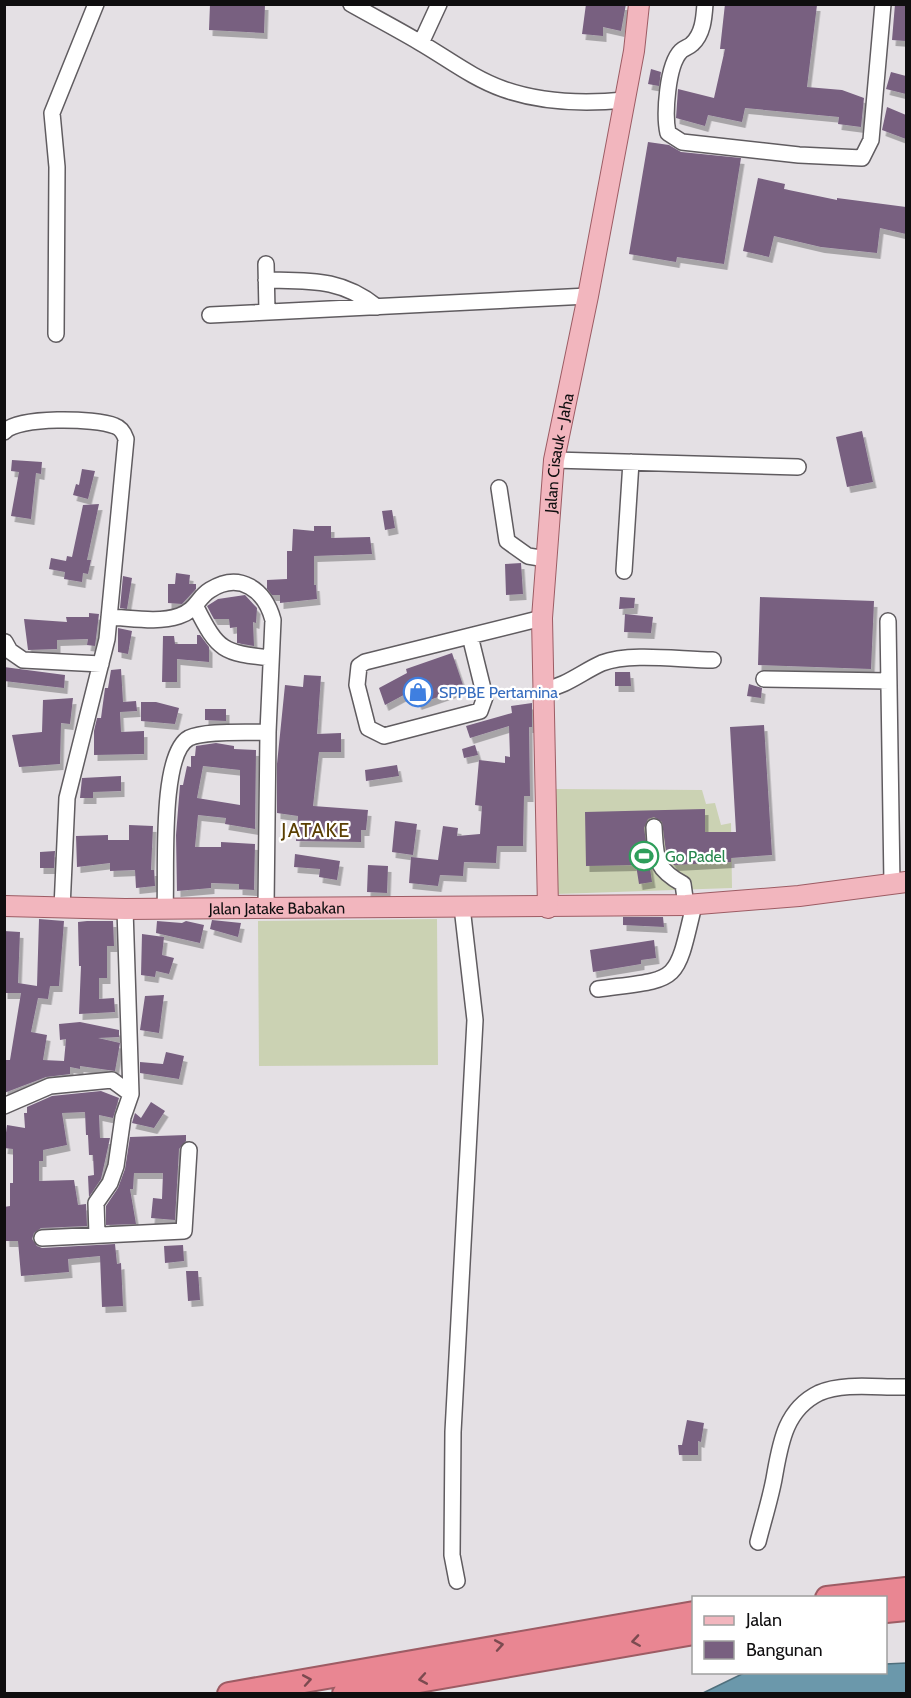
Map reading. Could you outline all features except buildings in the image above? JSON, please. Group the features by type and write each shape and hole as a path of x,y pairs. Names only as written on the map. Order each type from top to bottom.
{"highway":[{"path":"845,1596 906,1589"},
{"path":"887,1611 906,1609"},
{"path":"229,1694 692,1613"},
{"path":"344,1694 692,1633"}],"main road":[{"name":"Jalan Cisauk - Jaha","path":"548,908 542,618 554,460 625,100 639,4"},
{"name":"Jalan Jatake Babakan","path":"4,906 124,909 548,908 690,905 799,896 899,883"}],"street":[{"path":"56,334 57,167 52,113 96,4"},
{"path":"351,4 421,43 473,77 504,90 542,99 589,104 625,100"},
{"path":"421,43 439,4"},
{"path":"705,4 701,30 697,39 681,51 674,63 664,116 668,133 682,142 799,155 862,158 871,140 883,4"},
{"path":"266,264 267,312"},
{"path":"266,280 329,282 357,293 377,307"},
{"path":"210,315 588,296"},
{"path":"4,432 10,426 29,420 113,425 124,433 126,440 109,617 101,664 67,798 62,908"},
{"path":"554,460 798,467"},
{"path":"624,571 631,462"},
{"path":"500,488 507,541 528,556 546,559"},
{"path":"109,617 167,620 196,607 208,591 224,583 245,583 262,594 269,604 273,620 268,732 266,908"},
{"path":"196,607 223,649 239,655 271,658"},
{"path":"471,636 485,697 480,711 384,736 368,728 357,685 359,666 471,636 542,618"},
{"path":"888,621 899,883"},
{"path":"5,642 10,651 23,660 101,664"},
{"path":"544,690 558,688 602,664 619,659 713,660"},
{"path":"764,679 889,681"},
{"path":"165,908 168,790 177,749 189,738 204,735 268,732"},
{"path":"598,989 658,981 675,971 683,956 690,905 683,884 668,876 660,867 656,855 654,827"},
{"path":"457,1581 452,1555 453,1432 475,1020 462,907"},
{"path":"97,1235 96,1203 110,1183 116,1166 123,1117 131,1094 124,909"},
{"path":"4,1106 50,1086 112,1080 131,1094"},
{"path":"42,1238 184,1231 189,1150"},
{"path":"758,1542 774,1479 777,1451 784,1429 800,1408 819,1393 842,1388 906,1387"}],"green space":[{"name":"Go Padel","path":"555,789 702,790 706,804 715,803 721,825 731,823 732,888 557,894"},
{"path":"437,919 438,1065 259,1066 258,921"}],"water":[{"path":"906,1663 906,1693 703,1693 742,1674 887,1674 887,1664"}],"place":[{"name":"SPPBE Pertamina","path":"418,692"},
{"name":"Go Padel","path":"644,856"}],"district":[{"name":"JATAKE","path":"316,830"}]}
